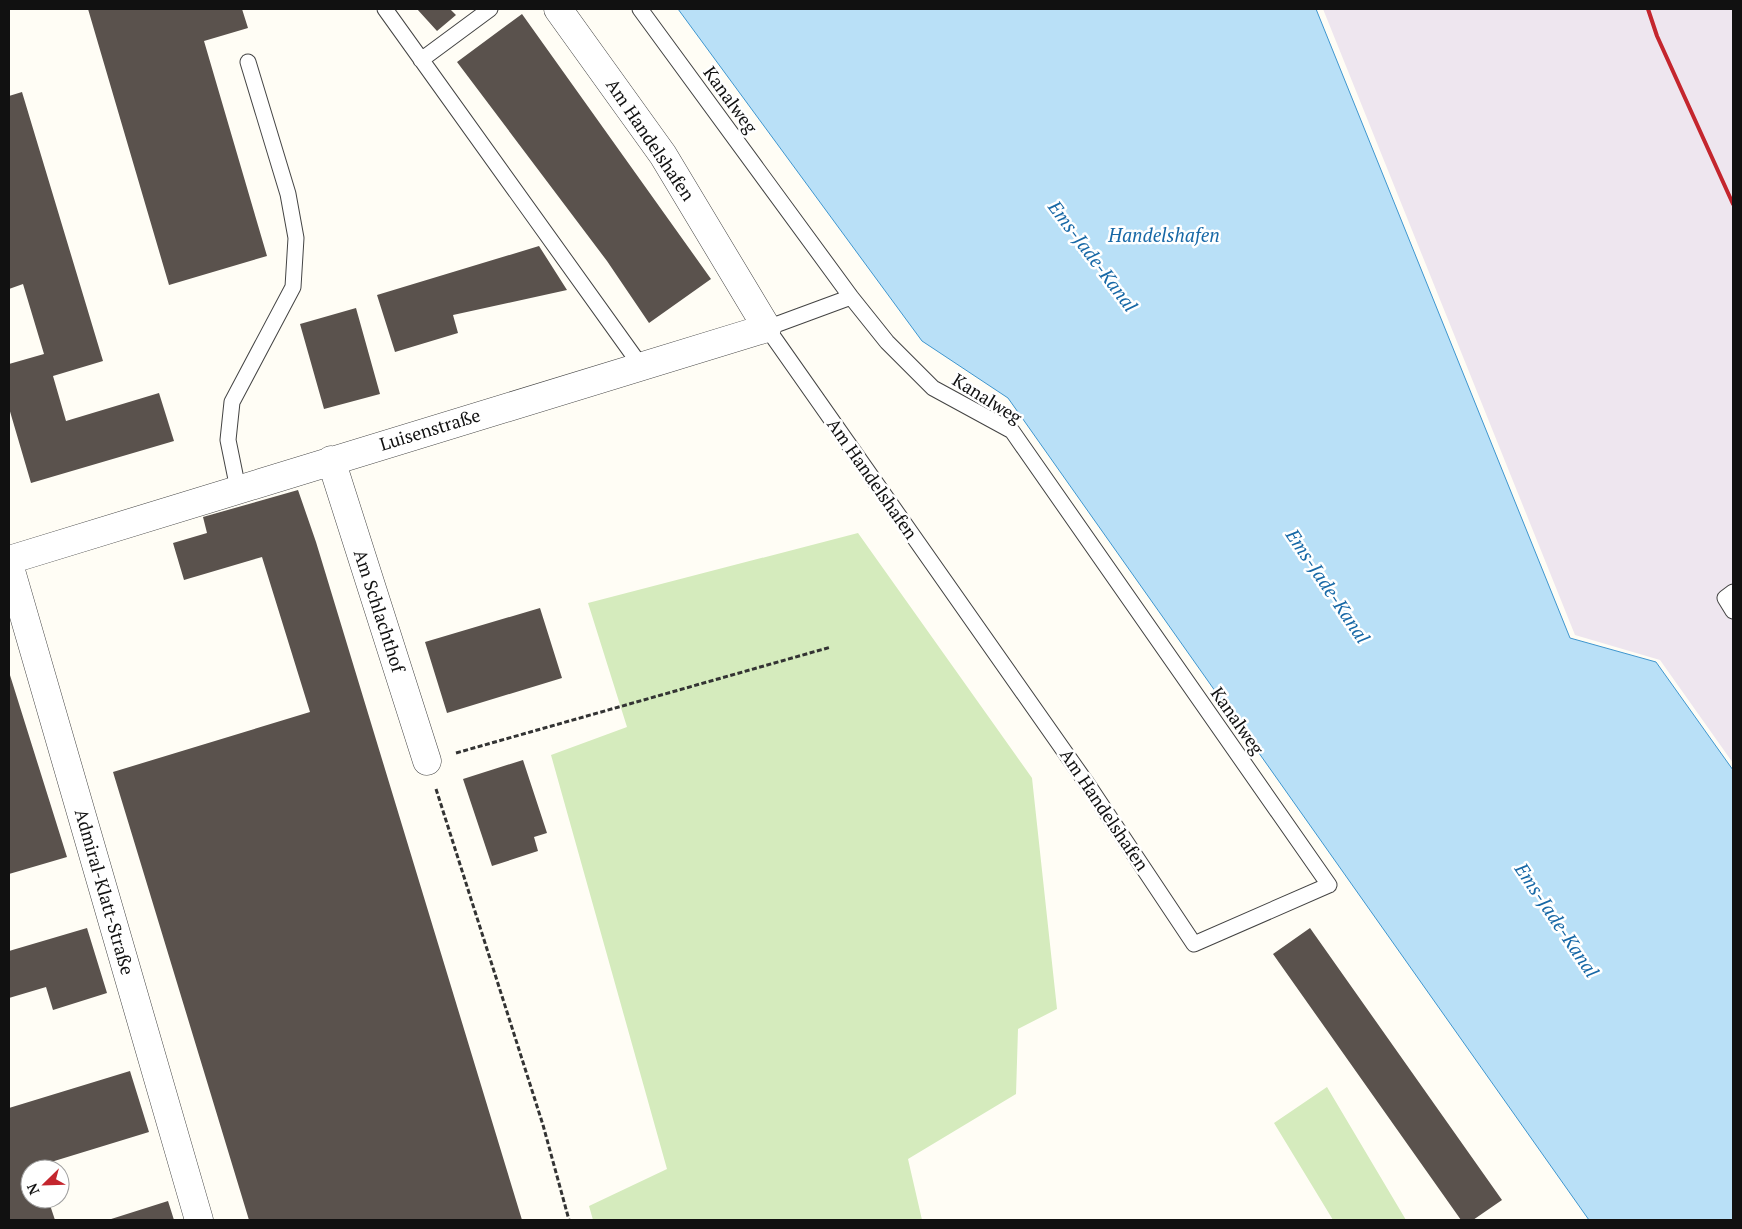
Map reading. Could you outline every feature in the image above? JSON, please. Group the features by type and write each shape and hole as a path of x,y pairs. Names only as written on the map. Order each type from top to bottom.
{"street":[{"name":"Am Handelshafen","path":"558,9 663,155 767,328"},
{"name":"Luisenstraße","path":"9,562 331,460 767,328"},
{"name":"Am Schlachthof","path":"331,460 427,762"},
{"name":"Admiral-Klatt-Straße","path":"9,562 199,1220"}],"lane":[{"path":"385,9 641,366"},
{"path":"421,60 490,9"},
{"name":"Kanalweg","path":"640,9 851,297 887,342 932,388 1012,432 1329,885 1194,944"},
{"path":"238,489 228,440 232,402 293,287 296,238 288,194 248,62"},
{"name":"Luisenstraße","path":"767,328 851,297"},
{"name":"Am Handelshafen","path":"767,328 1088,785 1194,944"},
{"path":"1733,592 1726,598 1733,611"}],"path":[{"path":"569,1220 543,1125 427,762 831,646"}],"shaded area":[{"path":"1323,9 1733,9 1733,763 1660,660 1575,635"}],"green space":[{"path":"858,533 1032,778 1057,1009 1018,1029 1016,1094 908,1159 922,1220 593,1220 589,1206 667,1169 551,755 627,727 588,603"},
{"path":"1327,1087 1406,1220 1333,1220 1274,1123"}],"water":[{"name":"Handelshafen","path":"678,9 1316,9 1570,638 1656,662 1733,770 1733,1220 1589,1220 1008,398 922,341"}],"building":[{"path":"88,9 242,9 248,28 204,41 267,256 169,285"},
{"path":"417,9 450,9 456,15 437,31"},
{"path":"522,14 711,279 649,323 607,261 457,62"},
{"path":"22,92 103,361 53,376 66,421 159,393 174,441 31,483 9,408 9,364 44,354 23,284 9,289 9,96"},
{"path":"539,246 567,290 453,315 458,333 395,352 377,295"},
{"path":"356,308 380,394 324,409 300,324"},
{"path":"298,490 316,542 522,1220 249,1220 113,772 310,712 262,557 184,580 173,543 207,533 203,517"},
{"path":"540,608 562,678 447,713 425,642"},
{"path":"9,672 67,857 9,874"},
{"path":"523,760 547,833 534,837 538,851 492,866 463,779"},
{"path":"87,928 107,993 53,1010 46,987 9,998 9,951"},
{"path":"1310,928 1502,1200 1473,1220 1461,1220 1273,954"},
{"path":"130,1071 149,1132 61,1159 20,1159 20,1209 51,1209 55,1220 9,1220 9,1108"},
{"path":"168,1201 174,1220 108,1220"}],"railway":[{"path":"1648,9 1657,36 1733,204"}],"water label":[{"name":"Ems-Jade-Kanal","path":"1093,256"},
{"name":"Ems-Jade-Kanal","path":"1328,586"},
{"name":"Ems-Jade-Kanal","path":"1557,920"}]}
